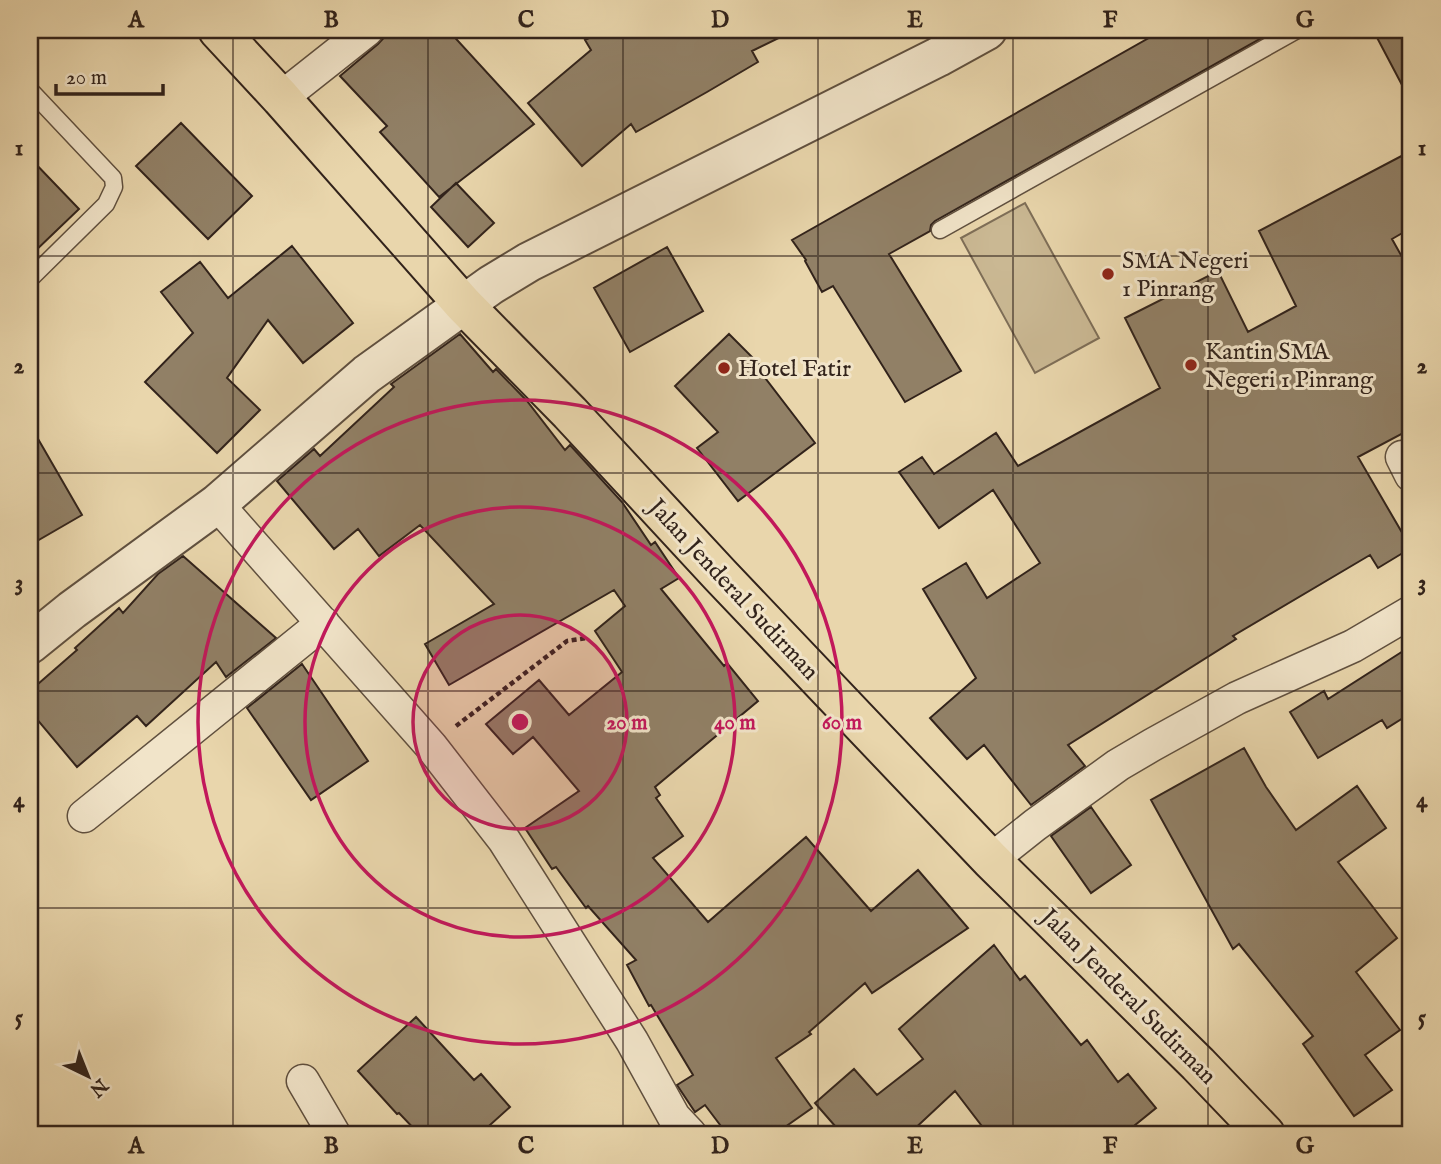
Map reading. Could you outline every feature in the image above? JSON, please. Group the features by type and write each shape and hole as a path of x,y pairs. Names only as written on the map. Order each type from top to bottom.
{"highway":[{"name":"Jalan Jenderal Sudirman","path":"218,30 463,304 720,575 991,860 1139,1005 1265,1134"}],"street":[{"path":"281,98 367,30"},
{"path":"30,644 217,504 367,374 491,285 529,262 938,57 986,30"},
{"path":"217,504 431,746 504,840 632,1041 674,1117 690,1134"},
{"path":"991,860 1118,765 1237,698 1353,646 1411,612"},
{"path":"84,816 323,623"},
{"path":"303,1081 334,1134"}],"lane":[{"path":"940,230 1297,30"},
{"path":"30,90 113,178 114,187 106,204 30,279"}],"path":[{"path":"431,746 567,641 587,638"}],"shaded area":[{"path":"1025,203 1099,338 1035,373 961,238"}],"building":[{"path":"391,30 448,30 534,124 439,197 380,132 387,126 340,76"},
{"path":"605,30 795,30 752,51 758,62 707,92 636,132 631,124 582,166 528,103 591,50 585,40"},
{"path":"1163,30 1276,30 935,221 930,231 889,254 961,371 905,402 833,286 822,292 806,260 792,240"},
{"path":"1373,30 1411,30 1411,102"},
{"path":"181,123 252,196 208,239 136,166"},
{"path":"1411,151 1411,228 1392,239 1411,273 1411,429 1358,457 1411,548 1378,568 1370,555 1233,636 1236,639 1068,745 1085,766 1031,805 984,745 967,759 930,718 976,678 923,589 966,563 987,598 1040,563 993,490 939,528 899,472 922,457 934,474 996,433 1018,466 1160,388 1125,318 1218,271 1248,332 1296,306 1259,231"},
{"path":"30,158 79,209 30,256"},
{"path":"456,183 494,223 468,247 431,207"},
{"path":"292,246 353,323 303,363 268,320 227,378 260,410 217,453 145,382 193,333 161,292 200,262 228,298"},
{"path":"667,247 703,311 630,352 594,288"},
{"path":"460,334 493,372 496,369 527,401 565,450 570,445 622,502 651,545 655,542 679,578 661,589 724,666 727,663 758,701 655,787 660,795 656,798 683,836 653,858 708,922 806,837 871,911 918,870 968,928 872,993 865,983 809,1032 811,1034 776,1058 812,1108 775,1134 727,1134 705,1105 695,1112 677,1085 693,1075 651,1005 649,1006 627,965 636,960 588,906 586,908 556,867 552,869 525,828 579,791 533,737 513,754 486,724 539,680 569,715 622,672 595,631 625,606 614,590 449,685 425,644 494,604 420,525 379,556 358,529 334,549 277,481 314,449 320,456 394,387 391,384"},
{"path":"729,334 759,364 756,366 815,443 738,501 697,448 718,432 675,386"},
{"path":"30,425 82,515 30,545"},
{"path":"183,556 276,638 226,677 216,662 146,726 137,716 77,767 30,711 30,691 119,608 123,613 158,574"},
{"path":"1411,646 1411,713 1387,728 1382,720 1318,758 1290,712 1324,691 1328,699"},
{"path":"302,664 368,761 311,800 247,708"},
{"path":"1244,748 1266,787 1296,830 1357,786 1386,828 1338,862 1397,938 1356,972 1400,1030 1365,1055 1392,1090 1354,1116 1303,1044 1313,1036 1239,944 1233,949 1151,800"},
{"path":"1091,807 1131,865 1091,893 1051,836"},
{"path":"994,945 1020,980 1025,976 1081,1045 1087,1040 1118,1082 1128,1074 1156,1108 1124,1134 988,1134 955,1091 909,1134 842,1134 815,1103 854,1069 877,1095 923,1059 899,1029"},
{"path":"416,1017 474,1080 481,1074 510,1107 480,1134 419,1134 358,1071"}],"place":[{"name":"SMA Negeri 1 Pinrang","path":"1108,274"},
{"name":"Kantin SMA Negeri 1 Pinrang","path":"1191,365"},
{"name":"Hotel Fatir","path":"724,368"}]}
